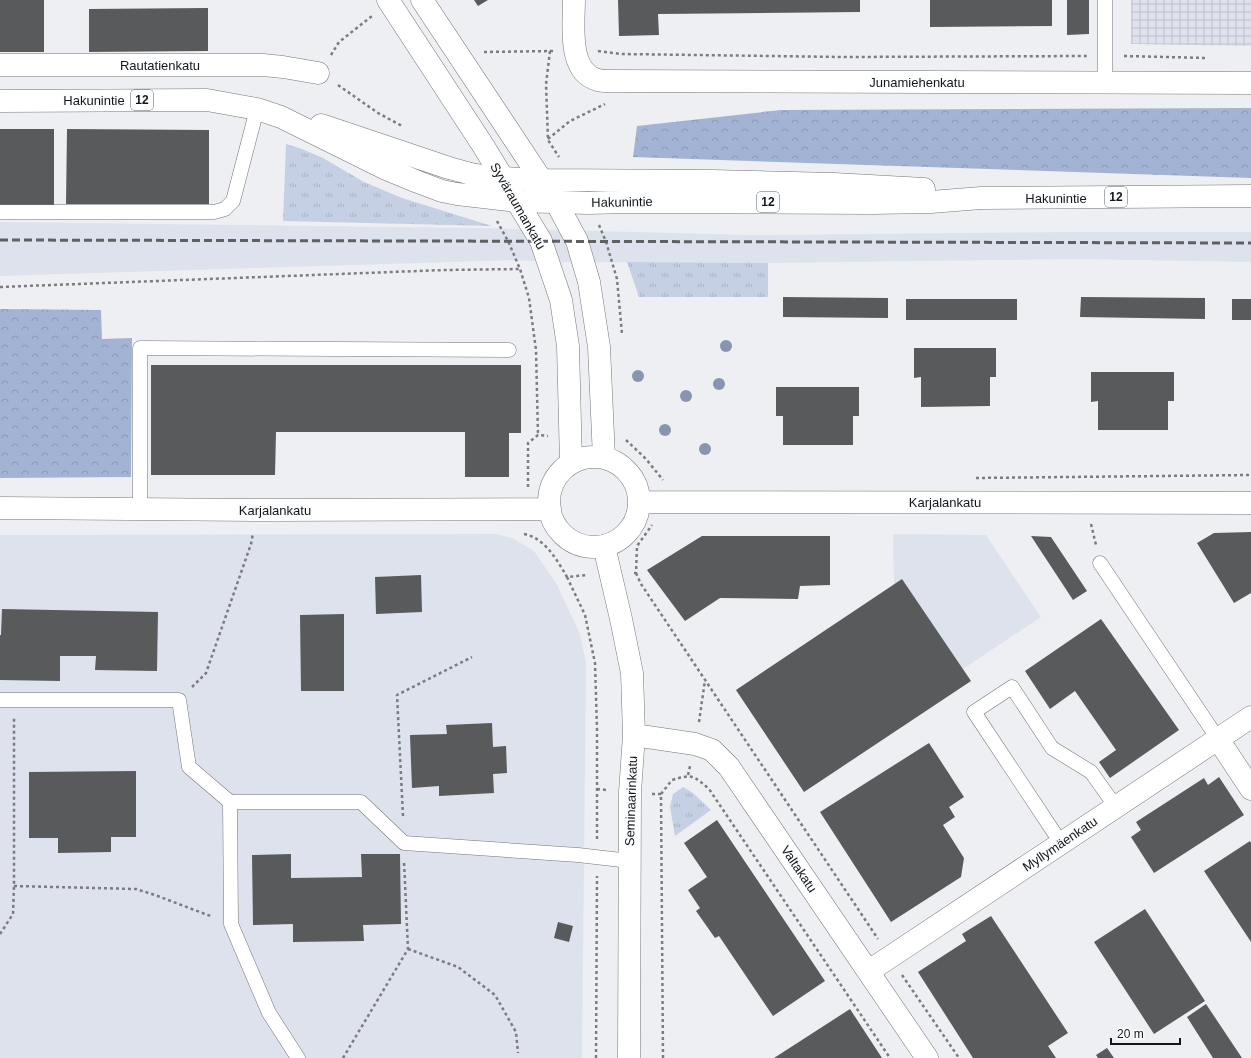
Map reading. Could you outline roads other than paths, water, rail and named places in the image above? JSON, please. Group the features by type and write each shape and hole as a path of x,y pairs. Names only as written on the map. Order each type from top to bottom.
{"main road":[{"path":"422,0 556,202 577,241 589,282 599,347 604,458"},
{"name":"Junamiehenkatu","path":"574,0 574,50 578,62 585,73 597,80 1251,83"},
{"name":"Syväraumankatu","path":"381,8 484,147 541,241 561,300 568,346 570,463"},
{"name":"Rautatienkatu","path":"0,65 263,65 318,73"},
{"name":"Hakunintie","path":"0,100 207,100 257,109 281,117 326,126 421,160 475,175 502,178 540,180 712,181 834,184 932,190 980,198"},
{"name":"Hakunintie","path":"281,117 384,168 442,191 516,201 588,203 873,203 931,202 980,198 1251,196"},
{"path":"582,458 604,458 622,466 631,475 637,487 640,502 637,518 628,532 616,542 604,546 581,546 561,533 555,525 551,517 550,492 557,476 570,463 582,458"},
{"name":"Karjalankatu","path":"640,502 1251,502"},
{"name":"Karjalankatu","path":"0,508 140,510 550,509"},
{"name":"Seminaarinkatu","path":"604,546 632,673 634,735 630,792 629,1058"},
{"name":"Myllymäenkatu","path":"869,971 1251,717"},
{"name":"Valtakatu","path":"634,735 695,744 712,750 729,766 927,1058"},
{"path":"1218,739 1251,789"}],"lane":[{"path":"1104,82 1105,0"},
{"path":"0,212 214,212 225,209 233,201 257,109"},
{"path":"140,510 140,348 509,350"},
{"path":"1100,563 1218,739"},
{"path":"1061,843 974,712 1012,687 1052,748 1091,772 1116,807"},
{"path":"0,700 179,700 189,767 230,802 362,802 404,843 598,856 630,861"},
{"path":"230,802 231,924 269,1013 298,1058"}],"railway":[{"path":"0,240 1251,243"}]}
